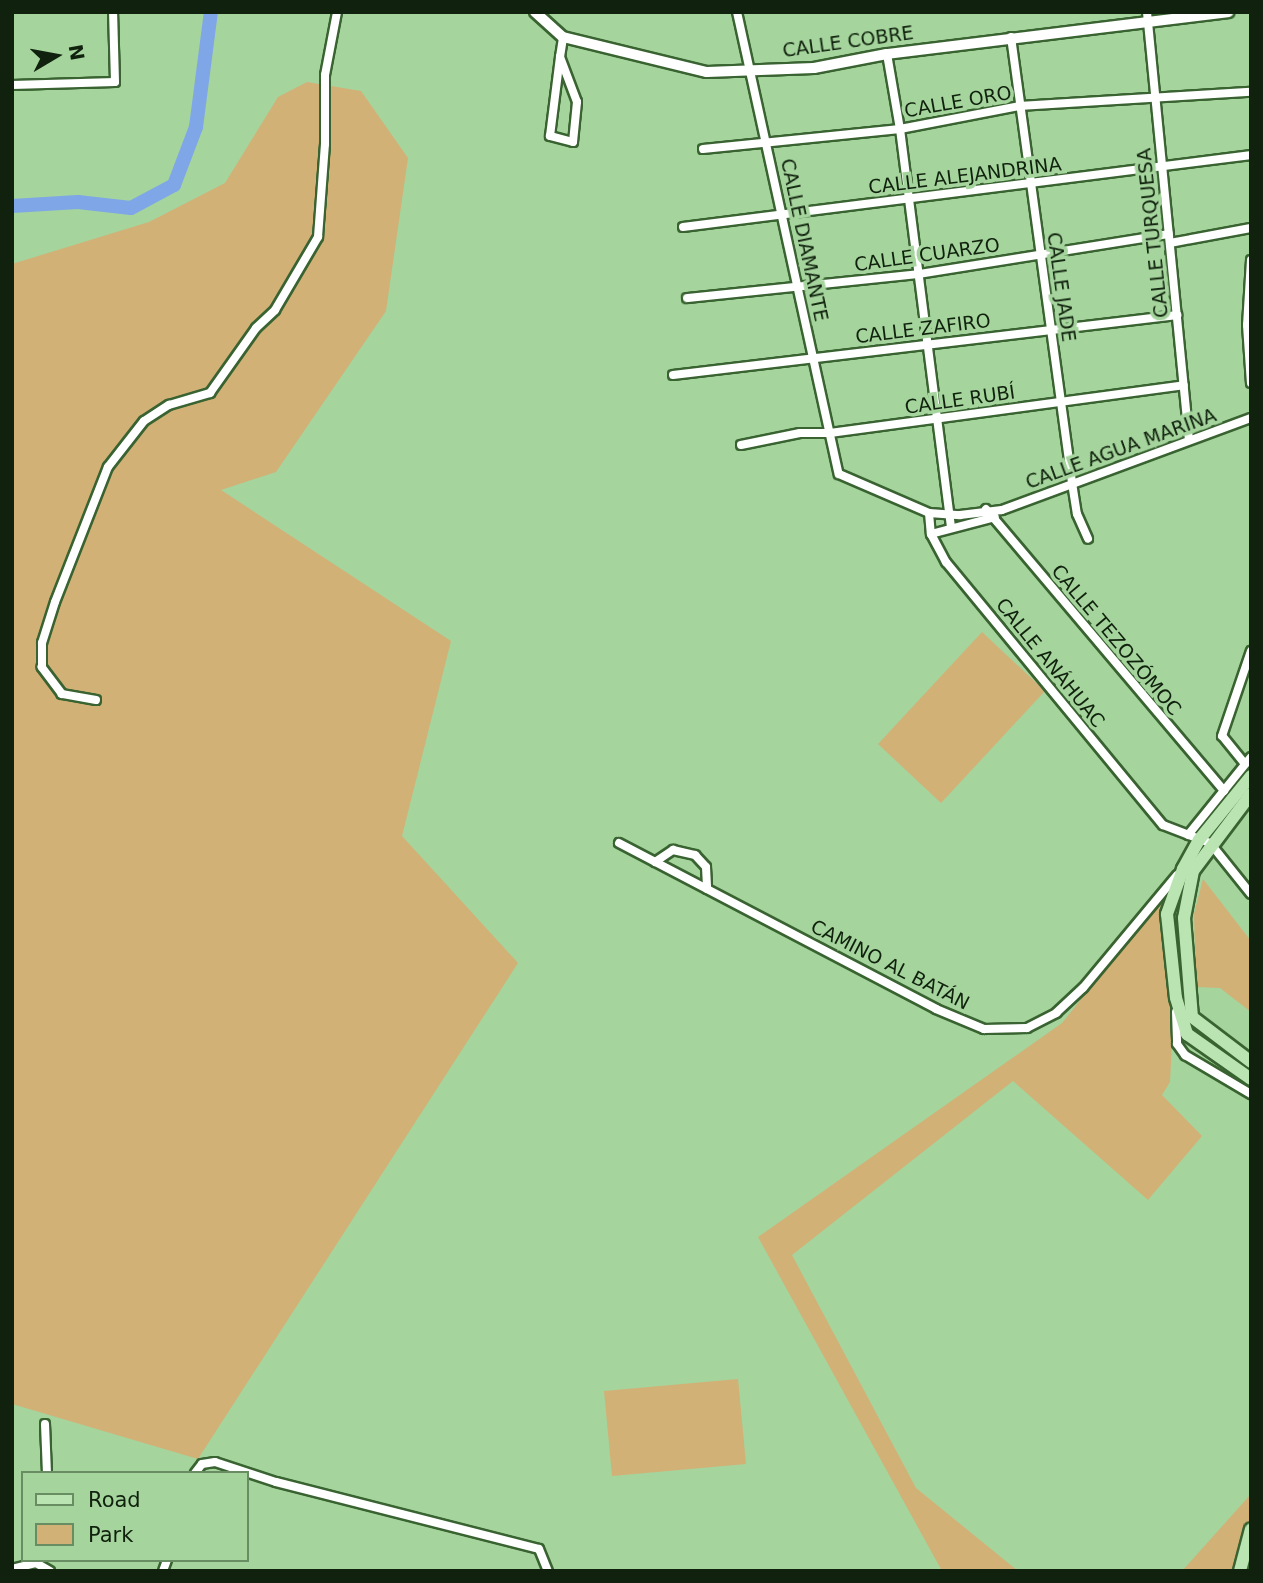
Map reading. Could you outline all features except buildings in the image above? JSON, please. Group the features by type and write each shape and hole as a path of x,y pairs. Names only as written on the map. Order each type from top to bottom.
{"main road":[{"path":"1249,765 1182,869 1167,914 1176,998 1186,1034 1251,1079"},
{"path":"1251,794 1199,839 1184,918 1192,1017 1251,1062"},
{"path":"1240,1571 1251,1529"}],"street":[{"path":"12,85 115,82 113,12"},
{"path":"96,700 62,694 42,667 42,643 55,602 108,467 144,421 169,405 210,393 300,273 317,237 325,75 337,12"},
{"name":"CALLE COBRE","path":"536,12 563,37 707,72 814,68 887,54 1011,37 1148,24 1220,13"},
{"name":"CALLE DIAMANTE","path":"737,12 839,474 929,513"},
{"name":"CALLE TURQUESA","path":"1147,12 1189,439"},
{"path":"560,57 577,102 572,142 550,136 560,57 563,37"},
{"name":"CALLE JADE","path":"1011,37 1072,483 1077,514 1088,538"},
{"path":"887,54 900,129 951,527"},
{"name":"CALLE ORO","path":"702,149 767,146 900,129 1019,106 1251,92"},
{"name":"CALLE ALEJANDRINA","path":"683,227 1251,155"},
{"name":"CALLE CUARZO","path":"687,298 919,274 1040,255 1251,228"},
{"path":"1251,260 1247,325 1251,383"},
{"name":"CALLE ZAFIRO","path":"673,375 1177,315"},
{"name":"CALLE RUBÍ","path":"741,445 800,433 830,433 1184,385"},
{"name":"CALLE AGUA MARINA","path":"993,519 1002,510 1251,418"},
{"name":"CALLE TEZOZÓMOC","path":"986,509 1224,791"},
{"name":"CALLE AGUA MARINA","path":"929,513 1002,510"},
{"name":"CALLE ANÁHUAC","path":"929,513 931,534 946,562 1163,825 1199,839"},
{"path":"931,534 951,527 993,519"},
{"path":"1251,651 1222,736 1249,765 1224,791 1199,839 1251,894"},
{"name":"CAMINO AL BATÁN","path":"619,843 936,1009 984,1029 1027,1028 1056,1013 1083,988 1182,869"},
{"path":"655,862 668,852 690,852 706,867 707,889"},
{"path":"1176,998 1177,1044 1185,1055 1251,1094"},
{"path":"46,1424 47,1471"},
{"path":"197,1471 202,1464 215,1462 539,1549 548,1571"},
{"path":"12,1569 23,1562 36,1563 50,1571"}],"green space":[{"path":"307,82 361,91 408,158 386,311 276,472 221,490 451,641 402,836 518,963 198,1459 12,1404 12,264 149,222 225,183 278,97"},
{"path":"982,632 1045,691 941,803 878,744"},
{"path":"1203,879 1251,941 1251,1012 1220,988 1196,987 1194,914"},
{"path":"1163,897 1172,1043 1170,1082 1162,1095 1202,1136 1148,1200 1013,1081 792,1255 916,1488 1018,1571 942,1571 758,1237 1062,1023"},
{"path":"738,1379 746,1464 612,1476 604,1391"},
{"path":"1251,1494 1251,1520 1236,1571 1182,1571"}],"waterway":[{"path":"12,206 78,202 131,208 174,185 196,127 211,12"}]}
